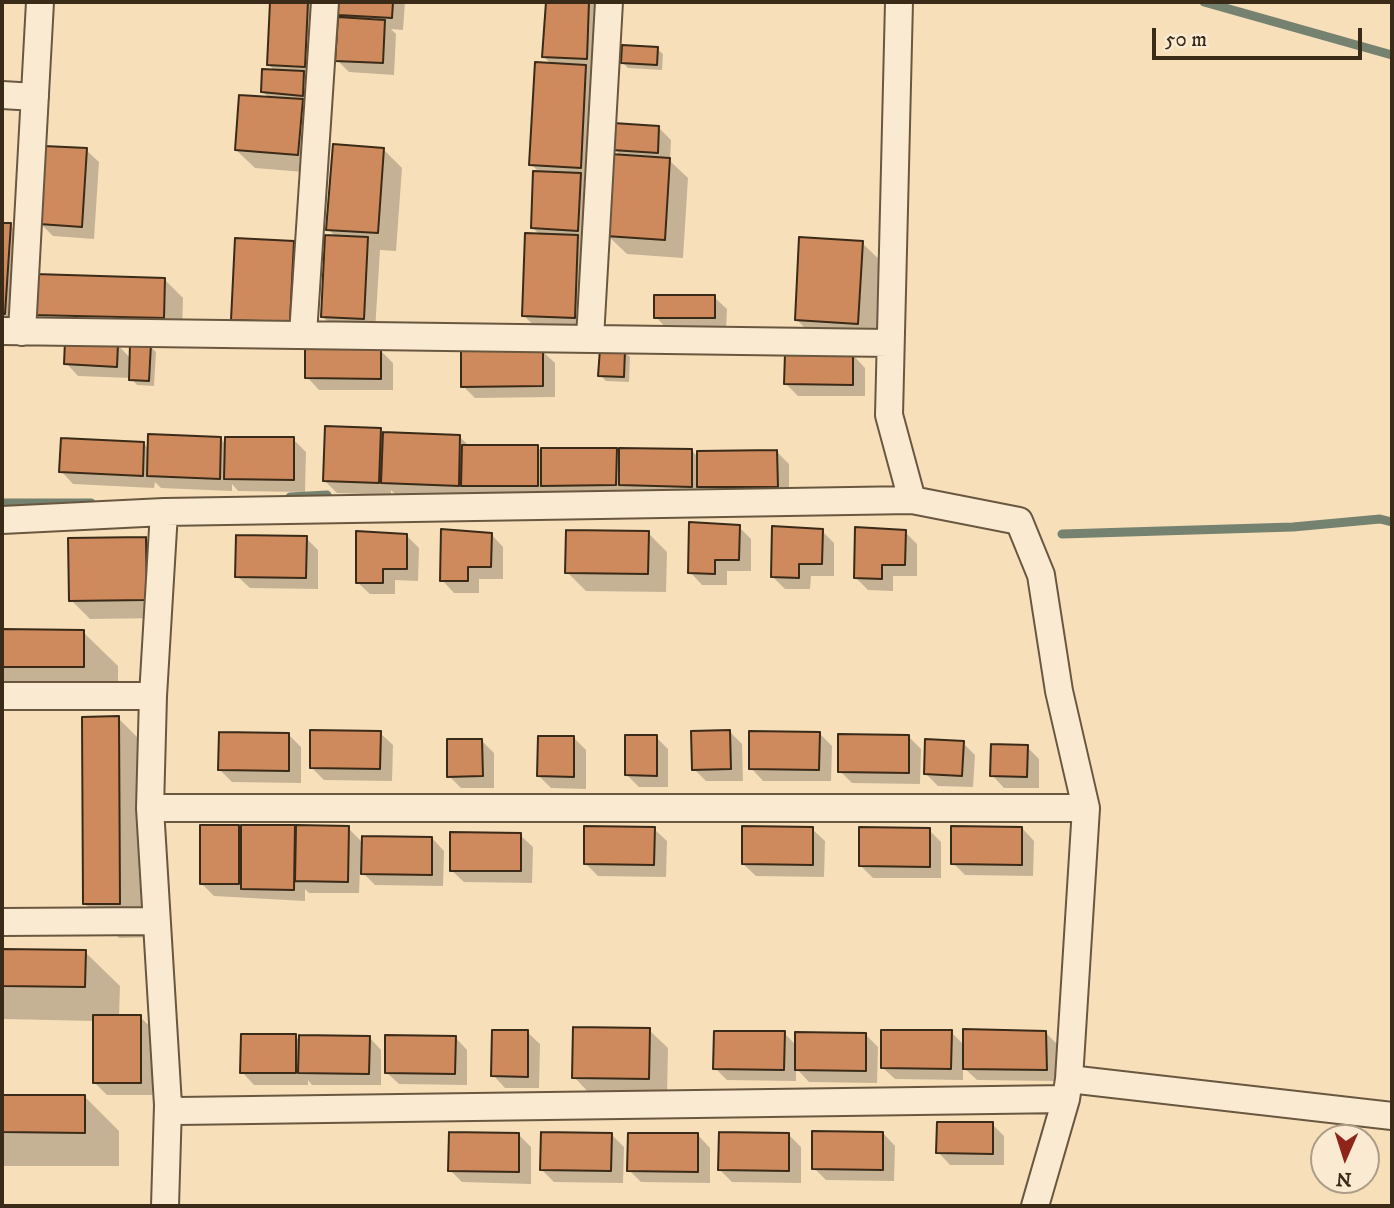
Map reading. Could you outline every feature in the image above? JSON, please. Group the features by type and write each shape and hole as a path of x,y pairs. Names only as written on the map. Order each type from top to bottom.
{"street":[{"path":"40,2 35,97 12,331 889,343"},
{"path":"303,334 325,2"},
{"path":"590,338 608,2"},
{"path":"900,2 889,415 912,500"},
{"path":"2,95 35,97"},
{"path":"2,520 164,512 912,500 1019,521 1041,575 1059,691 1086,808 1068,1089 1035,1206"},
{"path":"164,512 153,696 150,808 169,1105 165,1206"},
{"path":"2,696 153,696"},
{"path":"150,808 1086,808"},
{"path":"2,922 156,921"},
{"path":"169,1105 178,1111 1068,1089 1392,1115"}],"building":[{"path":"270,2 308,2 305,67 267,65"},
{"path":"338,2 393,2 392,18 338,15"},
{"path":"546,2 589,2 587,59 542,57"},
{"path":"338,17 385,20 383,63 335,61"},
{"path":"622,45 658,47 657,65 621,63"},
{"path":"535,62 586,65 581,168 529,165"},
{"path":"262,69 304,71 303,96 261,92"},
{"path":"239,95 303,99 298,155 235,150"},
{"path":"613,123 659,126 658,153 612,150"},
{"path":"333,144 384,148 378,233 326,230"},
{"path":"44,146 87,148 82,227 39,224"},
{"path":"611,154 670,158 665,240 606,236"},
{"path":"533,171 581,173 578,231 531,228"},
{"path":"2,223 11,223 5,314 2,314"},
{"path":"525,233 578,235 575,318 522,316"},
{"path":"325,235 368,237 364,319 321,317"},
{"path":"799,237 863,241 858,324 795,320"},
{"path":"235,238 294,241 290,322 231,320"},
{"path":"35,274 165,278 164,318 32,315"},
{"path":"654,295 715,295 715,318 654,318"},
{"path":"65,341 118,344 117,367 64,364"},
{"path":"130,344 151,344 149,381 129,380"},
{"path":"305,348 381,349 381,379 305,378"},
{"path":"461,349 543,349 543,386 461,387"},
{"path":"600,349 625,350 624,377 598,376"},
{"path":"785,353 853,354 853,385 784,384"},
{"path":"325,426 381,428 379,483 323,481"},
{"path":"383,432 460,435 459,486 381,483"},
{"path":"148,434 221,437 220,479 147,476"},
{"path":"225,437 294,437 294,480 224,479"},
{"path":"61,438 144,442 143,476 59,472"},
{"path":"462,445 538,445 538,486 461,486"},
{"path":"541,448 617,448 616,485 541,486"},
{"path":"619,448 692,449 692,487 619,485"},
{"path":"777,450 778,487 697,487 697,451"},
{"path":"689,522 740,525 739,560 715,560 715,574 688,573"},
{"path":"772,526 823,529 822,564 799,564 799,578 771,577"},
{"path":"855,527 906,530 905,565 882,565 882,579 854,578"},
{"path":"441,529 492,533 491,567 468,567 468,581 440,581"},
{"path":"566,530 649,531 648,574 565,573"},
{"path":"356,531 407,534 407,569 383,569 383,583 356,583"},
{"path":"236,535 307,536 306,578 235,577"},
{"path":"146,537 147,600 69,601 68,538"},
{"path":"2,629 84,630 84,667 2,667"},
{"path":"119,716 120,904 83,904 82,717"},
{"path":"310,730 381,731 380,769 310,768"},
{"path":"730,730 731,769 692,770 691,731"},
{"path":"749,731 820,732 819,770 749,769"},
{"path":"219,732 289,733 289,771 218,770"},
{"path":"838,734 909,735 909,773 838,772"},
{"path":"625,735 657,735 657,776 625,775"},
{"path":"538,736 574,736 574,777 537,776"},
{"path":"447,739 482,739 483,776 447,777"},
{"path":"925,739 964,741 962,776 924,774"},
{"path":"991,744 1028,745 1027,777 990,776"},
{"path":"200,825 239,825 239,884 200,884"},
{"path":"241,825 295,825 294,890 241,889"},
{"path":"296,825 349,826 348,882 295,881"},
{"path":"584,826 655,827 654,865 584,864"},
{"path":"742,826 813,827 813,865 742,864"},
{"path":"951,826 1022,827 1022,865 951,864"},
{"path":"859,827 930,828 930,867 859,866"},
{"path":"450,832 521,833 521,871 450,871"},
{"path":"362,836 432,837 432,875 361,874"},
{"path":"2,949 86,950 85,987 2,986"},
{"path":"93,1015 141,1015 141,1083 93,1083"},
{"path":"573,1027 650,1028 649,1079 572,1078"},
{"path":"963,1029 1046,1031 1047,1070 963,1069"},
{"path":"492,1030 528,1030 528,1077 491,1076"},
{"path":"881,1030 952,1030 951,1069 881,1068"},
{"path":"714,1031 785,1031 784,1070 713,1069"},
{"path":"795,1032 866,1033 866,1071 795,1070"},
{"path":"241,1034 296,1034 296,1073 240,1073"},
{"path":"299,1035 370,1036 369,1074 298,1073"},
{"path":"385,1035 456,1036 455,1074 385,1073"},
{"path":"2,1095 85,1095 85,1133 2,1132"},
{"path":"937,1122 993,1122 993,1154 936,1153"},
{"path":"812,1131 883,1132 883,1170 812,1169"},
{"path":"449,1132 519,1133 519,1172 448,1171"},
{"path":"541,1132 612,1133 611,1171 540,1170"},
{"path":"719,1132 789,1133 789,1171 718,1170"},
{"path":"628,1133 698,1133 698,1172 627,1171"}],"waterway":[{"path":"1204,2 1392,55"},
{"path":"290,497 327,495"},
{"path":"2,503 91,503"},
{"path":"1062,534 1293,527 1380,519 1392,522"}]}
